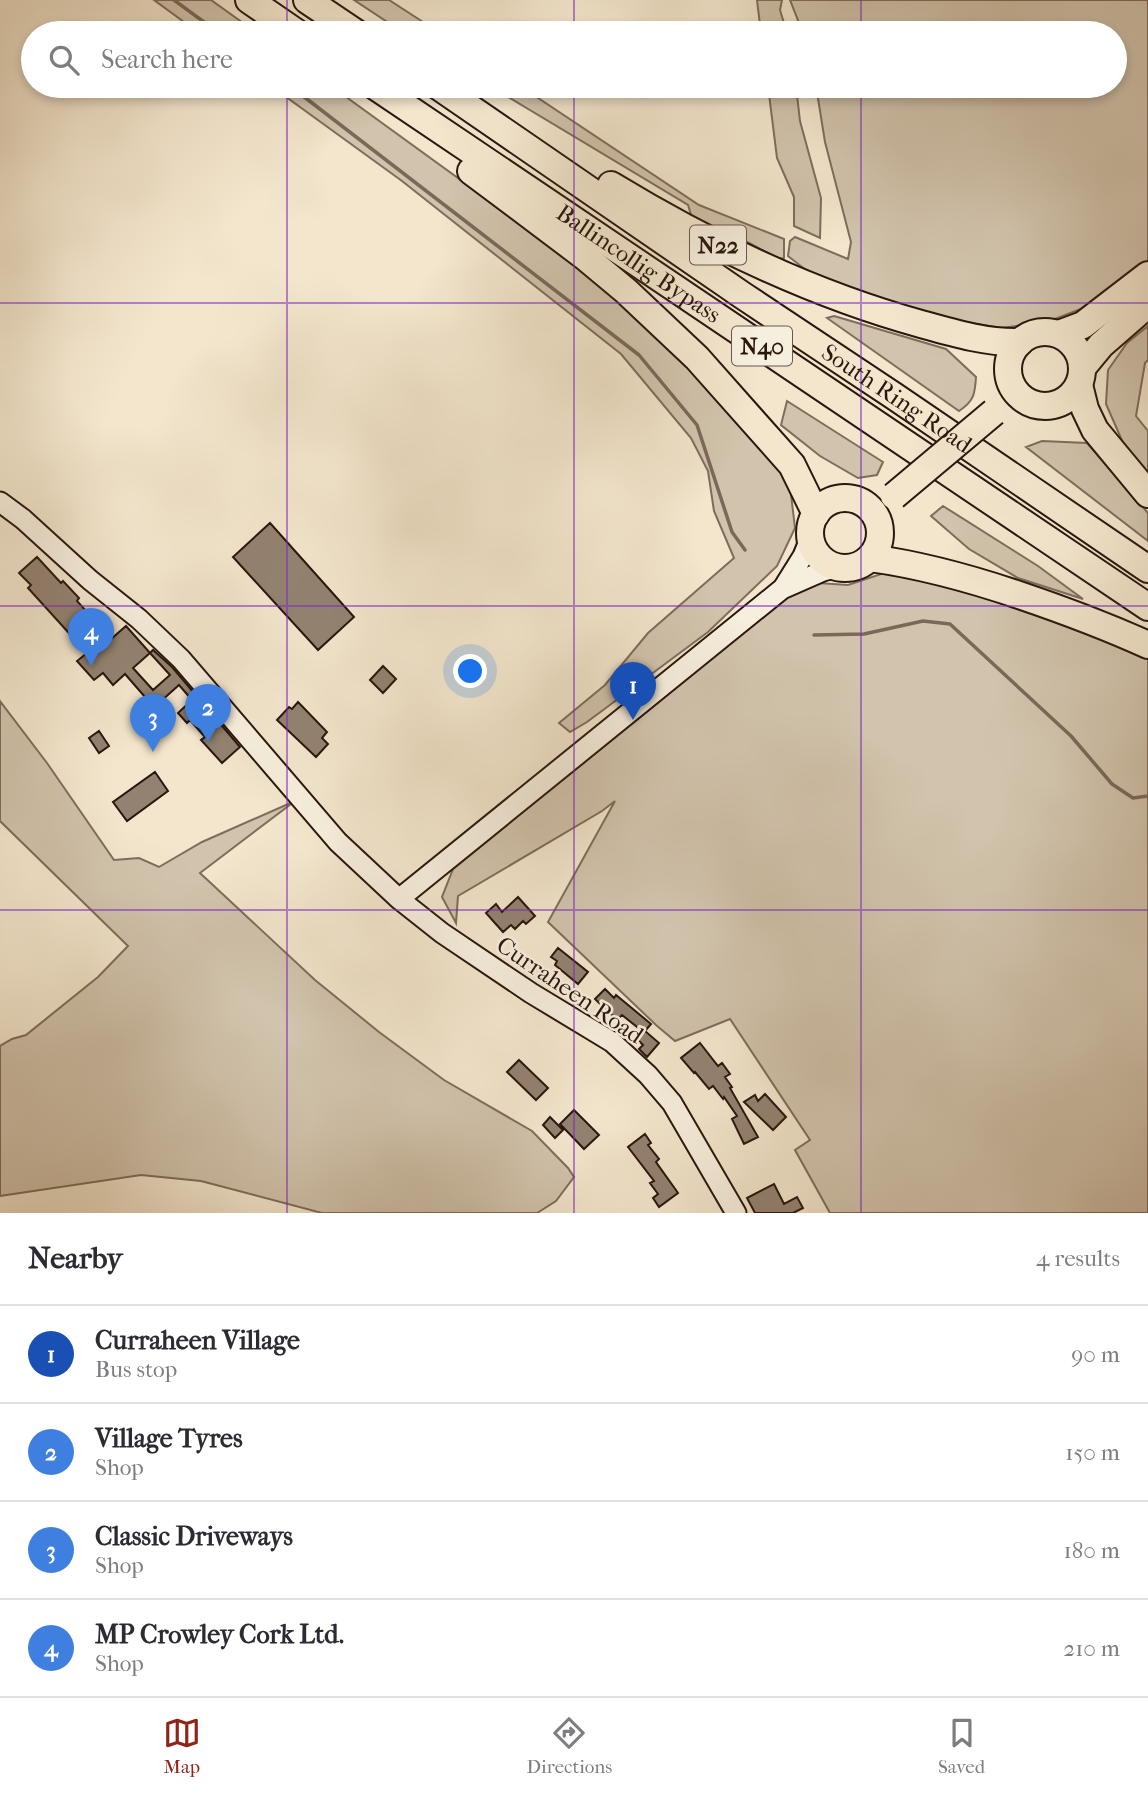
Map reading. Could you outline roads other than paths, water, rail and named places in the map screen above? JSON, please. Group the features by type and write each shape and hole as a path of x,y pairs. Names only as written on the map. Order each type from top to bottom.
{"highway":[{"path":"249,0 280,21"},
{"path":"307,0 338,21"},
{"path":"375,98 584,256 665,326 697,358 784,454 797,475 813,527 814,549 828,564 849,568 870,558 875,550 885,512 894,496 994,412 1007,396 1012,383"},
{"name":"Ballincollig Bypass","path":"393,98 1148,607"},
{"name":"South Ring Road","path":"456,98 1148,569"},
{"name":"N22","path":"461,98 691,232 790,278 875,310 945,331 997,342 1020,342 1039,332 1059,334 1083,325 1148,275"},
{"path":"994,412 1015,405 1044,406 1064,401 1073,394 1080,376 1101,345 1148,304"},
{"path":"1059,334 1076,348 1080,357 1085,410 1096,430 1148,494"},
{"path":"1020,342 1013,350 1009,372 1017,392 1033,404"},
{"path":"862,503 874,503 894,496"},
{"path":"813,527 822,506 842,498 862,503 871,510 880,532"},
{"path":"870,558 933,569 995,587 1074,613 1148,645"}],"street":[{"name":"Curraheen Road","path":"0,502 139,619 181,659 338,842 399,899 442,933 531,993 612,1041 648,1075 671,1103 736,1213"},
{"path":"782,589 803,556 813,527"},
{"path":"399,899 782,589 838,567"}],"waterway":[{"path":"174,0 203,21"},
{"path":"306,98 639,355 697,425 732,532 745,550"},
{"path":"814,635 864,634 923,621 950,624 1071,736 1112,784 1133,798 1148,796"}],"place":[{"name":"MP Crowley Cork Ltd.","path":"91,666"},
{"name":"Curraheen Village","path":"633,720"},
{"name":"Village Tyres","path":"208,742"},
{"name":"Classic Driveways","path":"153,752"}]}
